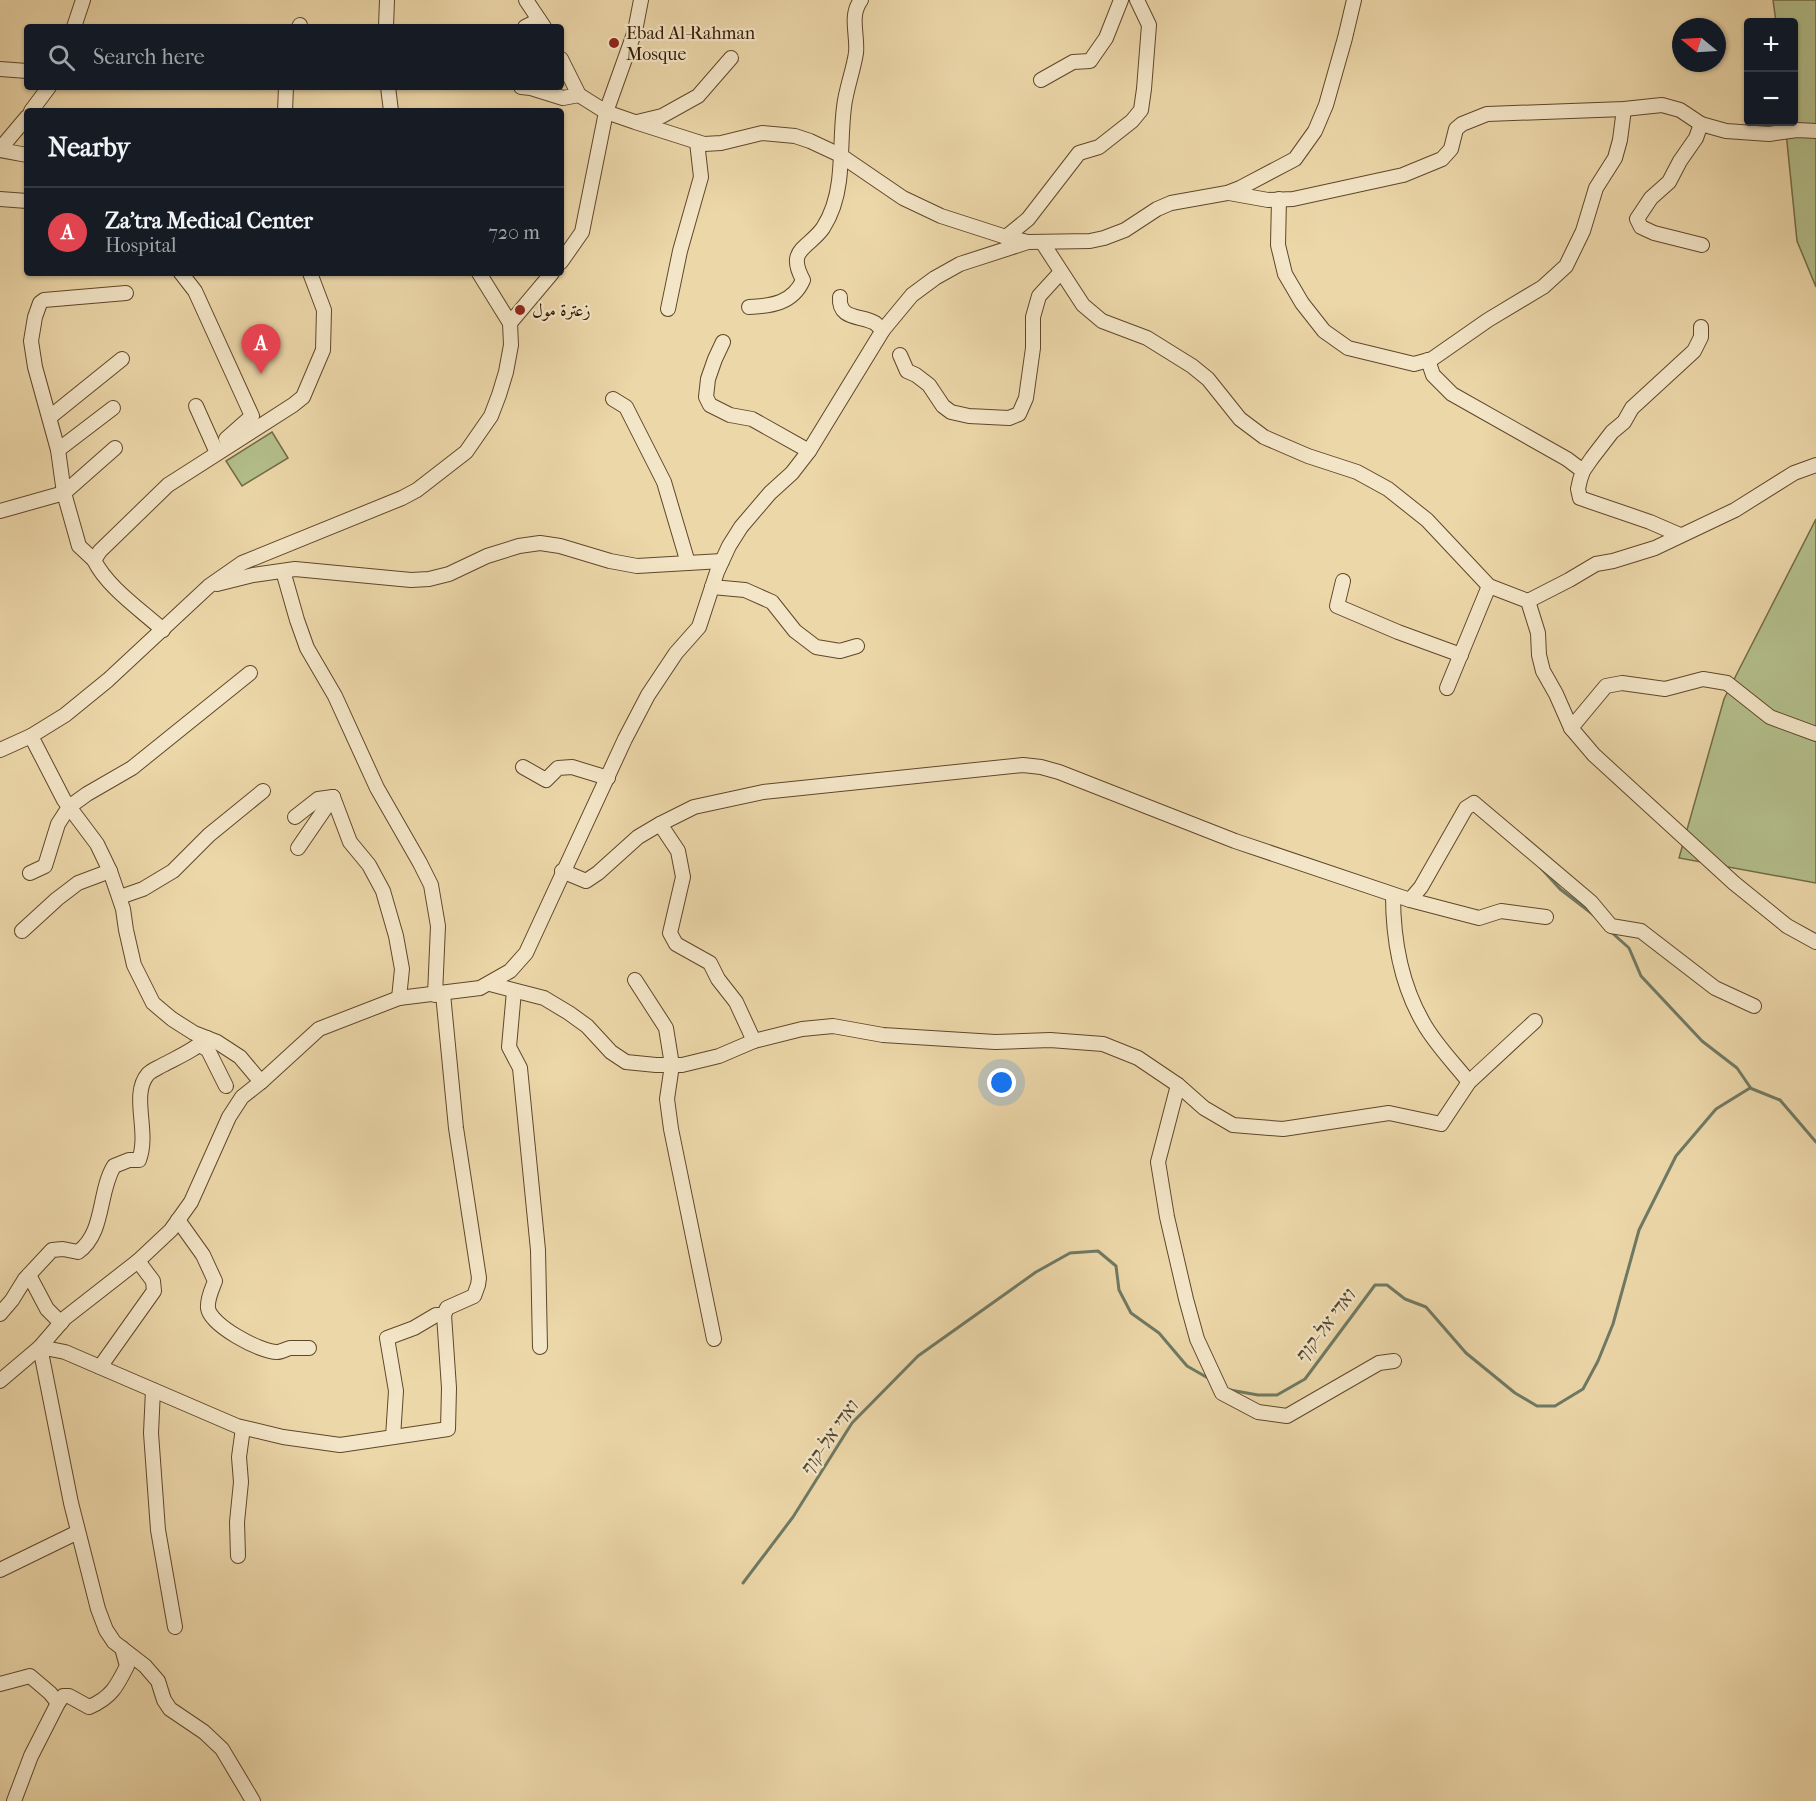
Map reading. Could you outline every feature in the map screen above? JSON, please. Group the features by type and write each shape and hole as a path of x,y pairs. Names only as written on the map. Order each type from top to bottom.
{"street":[{"path":"75,24 83,0"},
{"path":"386,24 387,0"},
{"path":"526,0 541,23"},
{"path":"567,243 582,232 606,112 635,31 641,0"},
{"path":"748,308 769,306 791,297 799,289 803,280 796,261 799,250 821,231 828,219 837,193 844,107 856,53 855,14 861,0"},
{"path":"1041,80 1073,62 1090,61 1106,38 1121,0"},
{"path":"1006,237 1028,219 1079,153 1099,147 1132,121 1141,110 1149,25 1137,0"},
{"path":"564,65 579,95 606,112 635,122 704,144 721,143 762,133 795,136 840,155 882,186 923,209 1006,237 1035,242 1090,241 1125,230 1157,209 1171,203 1227,193 1240,188 1295,159 1315,131 1326,105 1354,0"},
{"path":"635,122 662,116 698,96 731,58"},
{"path":"0,69 24,71"},
{"path":"33,108 47,90"},
{"path":"285,108 286,90"},
{"path":"388,90 391,108"},
{"path":"537,90 563,98 579,95"},
{"path":"1227,193 1268,200 1293,199 1403,175 1442,159 1451,148 1456,129 1462,124 1487,114 1624,109 1662,105 1680,110 1701,124 1726,131 1770,134 1797,130 1816,131"},
{"path":"1279,199 1278,245 1285,274 1302,303 1324,331 1348,348 1414,364 1428,360 1543,287 1566,266 1583,231 1596,188 1615,158 1624,109"},
{"path":"24,121 0,149 24,154"},
{"path":"1701,124 1696,138 1669,182 1651,198 1638,219 1641,227 1702,245"},
{"path":"668,309 680,251 701,177 697,142"},
{"path":"0,199 24,201"},
{"path":"1035,242 1083,305 1102,321 1147,338 1192,366 1208,379 1240,419 1264,437 1308,456 1357,472 1389,489 1427,520 1489,586 1528,601 1596,564 1655,548 1735,510 1794,473 1816,465"},
{"path":"0,1382 40,1347 61,1323 138,1261 171,1230 191,1202 229,1117 242,1097 319,1029 399,998 480,988 510,971 526,953 562,871 648,695 676,653 699,627 722,561 741,527 809,451 883,330 912,295 960,264 1035,242"},
{"path":"900,356 907,371 929,385 951,412 969,416 1009,418 1019,414 1026,398 1033,348 1033,316 1039,296 1060,273"},
{"path":"183,276 195,291 252,416 225,440 220,451"},
{"path":"94,560 100,551 168,485 303,398 323,350 324,310 311,276"},
{"path":"0,734 3,749 31,736 65,715 164,630 209,586 242,563 402,498 417,490 466,452 491,416 506,372 511,345 510,323 481,276"},
{"path":"510,323 549,276"},
{"path":"126,293 44,300 40,303 34,317 31,341 35,367 58,450 64,493 79,546 94,560 99,570 113,585 164,630"},
{"path":"840,297 839,304 843,310 876,323 883,330"},
{"path":"1680,535 1580,498 1578,489 1583,471 1612,432 1624,422 1632,408 1694,351 1701,337 1701,327"},
{"path":"723,342 708,379 706,398 710,405 730,415 752,419 809,451"},
{"path":"50,417 122,359"},
{"path":"1428,360 1433,375 1452,394 1567,459 1583,471"},
{"path":"613,399 626,407 664,482 688,563"},
{"path":"196,406 220,451"},
{"path":"58,450 113,408"},
{"path":"0,511 64,493 115,448"},
{"path":"209,586 253,575 295,569 411,580 429,579 487,556 519,546 540,543 637,566 722,561"},
{"path":"40,1347 65,1353 243,1428 283,1437 340,1445 448,1429 444,1315 447,1308 474,1296 479,1278 456,1128 439,994 438,926 431,885 377,788 334,696 307,648 283,571"},
{"path":"1343,581 1337,606 1461,655"},
{"path":"1447,688 1489,586"},
{"path":"712,587 745,590 772,602 795,631 816,647 840,651 858,646"},
{"path":"1528,601 1538,633 1539,655 1543,671 1571,728 1594,755 1734,883 1787,926 1816,942"},
{"path":"30,873 45,866 58,824 69,807 132,768 250,673"},
{"path":"1571,728 1606,686 1622,683 1665,689 1703,679 1727,683 1770,717 1816,734"},
{"path":"31,736 64,800 97,844 110,871 120,897 134,965 153,1003 203,1042 226,1086"},
{"path":"562,871 586,881 638,837 694,807 764,792 1023,765 1059,772 1235,841 1410,900 1479,918 1501,911 1546,917"},
{"path":"524,767 546,780 558,768 572,767 608,778"},
{"path":"120,897 143,889 173,870 209,835 263,791"},
{"path":"333,797 350,842 369,865 383,891 396,936 402,969 399,998"},
{"path":"295,817 318,799 333,797"},
{"path":"298,848 333,797"},
{"path":"1410,900 1421,887 1466,807 1474,803 1592,902 1611,926 1641,931 1715,988 1754,1006"},
{"path":"660,824 678,851 683,877 670,933 676,944 710,963 718,980 736,1002 754,1041"},
{"path":"22,932 78,883 110,871"},
{"path":"1393,895 1398,951 1409,995 1425,1026 1469,1082"},
{"path":"635,980 666,1028 672,1065 667,1099 671,1130 714,1340"},
{"path":"490,984 544,999 569,1013 587,1026 611,1052 626,1062 682,1065 719,1056 754,1041 802,1029 833,1026 884,1035 995,1042 1050,1040 1103,1044 1138,1058 1178,1085 1204,1108 1233,1125 1283,1129 1389,1113 1441,1124 1469,1082 1535,1021"},
{"path":"514,991 509,1047 519,1068 522,1091 538,1250 540,1347"},
{"path":"0,1314 29,1275 52,1250 63,1249 78,1252 85,1247 99,1218 108,1175 114,1166 129,1160 139,1160 144,1149 139,1096 141,1083 150,1072 203,1042 217,1042 240,1057 261,1082"},
{"path":"1178,1085 1158,1162 1167,1217 1197,1340 1222,1393 1258,1412 1287,1416 1379,1363 1394,1361"},
{"path":"178,1220 203,1255 215,1281 208,1310 213,1318 238,1338 256,1347 277,1352 289,1348 309,1348"},
{"path":"99,1367 154,1291 153,1281 138,1261"},
{"path":"29,1275 47,1309 61,1323"},
{"path":"393,1437 396,1391 387,1338 414,1328 436,1315 444,1315"},
{"path":"40,1347 71,1503 102,1620 114,1642 145,1666 158,1681 164,1700 171,1709 204,1732 222,1749 253,1801"},
{"path":"153,1390 150,1433 158,1530 175,1627"},
{"path":"238,1556 237,1522 241,1482 239,1457 243,1428"},
{"path":"0,1570 78,1532"},
{"path":"14,1801 31,1756 58,1703 63,1696 69,1696 89,1707 103,1702 116,1688 127,1666 122,1648"},
{"path":"0,1684 30,1676 58,1703"}],"green space":[{"path":"1773,0 1816,0 1816,287 1797,241 1785,126 1798,126 1798,18 1775,18"},
{"path":"272,432 288,458 242,486 226,461"},
{"path":"1816,519 1816,883 1679,858 1724,699"}],"waterway":[{"path":"1540,867 1560,889 1595,916"},
{"path":"1610,931 1629,948 1641,976 1702,1041 1737,1068 1750,1087"},
{"name":"ואדי אל-קוף","path":"1230,1390 1258,1395 1277,1395 1305,1379 1375,1285 1387,1285 1405,1299 1426,1307 1466,1353 1515,1393 1537,1406 1555,1406 1583,1389 1598,1361 1613,1324 1639,1230 1676,1156 1716,1109 1750,1088 1780,1100 1816,1142"},
{"name":"ואדי אל-קוף","path":"743,1583 793,1517 852,1423 918,1356 1036,1272 1070,1253 1098,1251 1116,1266 1119,1290 1131,1313 1159,1333 1187,1366 1208,1378"}],"place":[{"name":"Ebad Al-Rahman Mosque","path":"614,43"},
{"name":"زعترة مول","path":"520,310"},
{"name":"Za'tra Medical Center","path":"261,374"}]}
